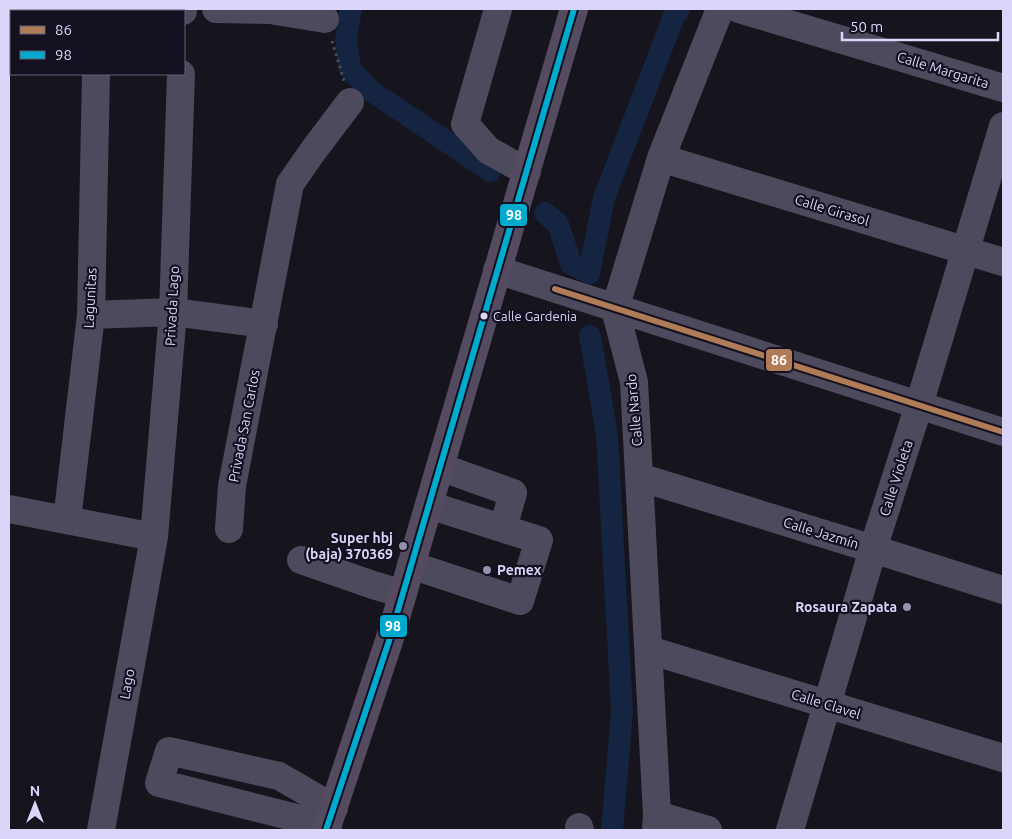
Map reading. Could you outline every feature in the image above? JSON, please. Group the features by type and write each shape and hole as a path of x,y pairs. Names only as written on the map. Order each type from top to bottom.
{"main road":[{"path":"329,821 389,641 574,9"}],"street":[{"path":"216,9 271,9 325,19"},
{"path":"498,9 465,124 488,150 527,172"},
{"path":"615,309 661,158 720,9"},
{"name":"Calle Margarita","path":"739,9 1003,88"},
{"name":"Lagunitas","path":"67,520 91,315 96,75"},
{"name":"Privada Lago","path":"154,537 173,312 181,75"},
{"name":"Privada San Carlos","path":"229,529 232,486 290,184 350,102"},
{"name":"Calle Violeta","path":"790,830 873,549 919,405 1003,126"},
{"name":"Calle Girasol","path":"661,158 1003,262"},
{"path":"497,270 1003,432"},
{"name":"Calle Nardo","path":"615,309 634,382 657,822"},
{"path":"91,315 173,312 264,324"},
{"path":"440,467 513,493 503,528"},
{"name":"Calle Jazmín","path":"639,477 1003,590"},
{"path":"411,565 520,601 539,540 429,505"},
{"path":"9,509 154,537"},
{"name":"Lago","path":"101,830 154,537"},
{"path":"301,560 403,594"},
{"name":"Calle Clavel","path":"649,650 1003,758"},
{"path":"169,751 279,776 329,821 159,783 169,751"},
{"path":"657,822 708,830"}],"path":[{"path":"325,19 350,102"}],"waterway":[{"path":"351,9 346,39 350,69 370,90 490,171"},
{"path":"545,213 558,224 571,264 589,273 604,198 674,16 679,9"},
{"path":"590,336 607,435 622,711 612,830"}],"transit line":[{"name":"98","path":"326,830 389,641 574,9"},
{"name":"86","path":"555,289 1003,432"}],"place":[{"name":"Calle Gardenia","path":"484,316"},
{"name":"Super hbj (baja) 370369","path":"403,546"},
{"name":"Pemex","path":"487,570"},
{"name":"Rosaura Zapata","path":"907,607"}]}
